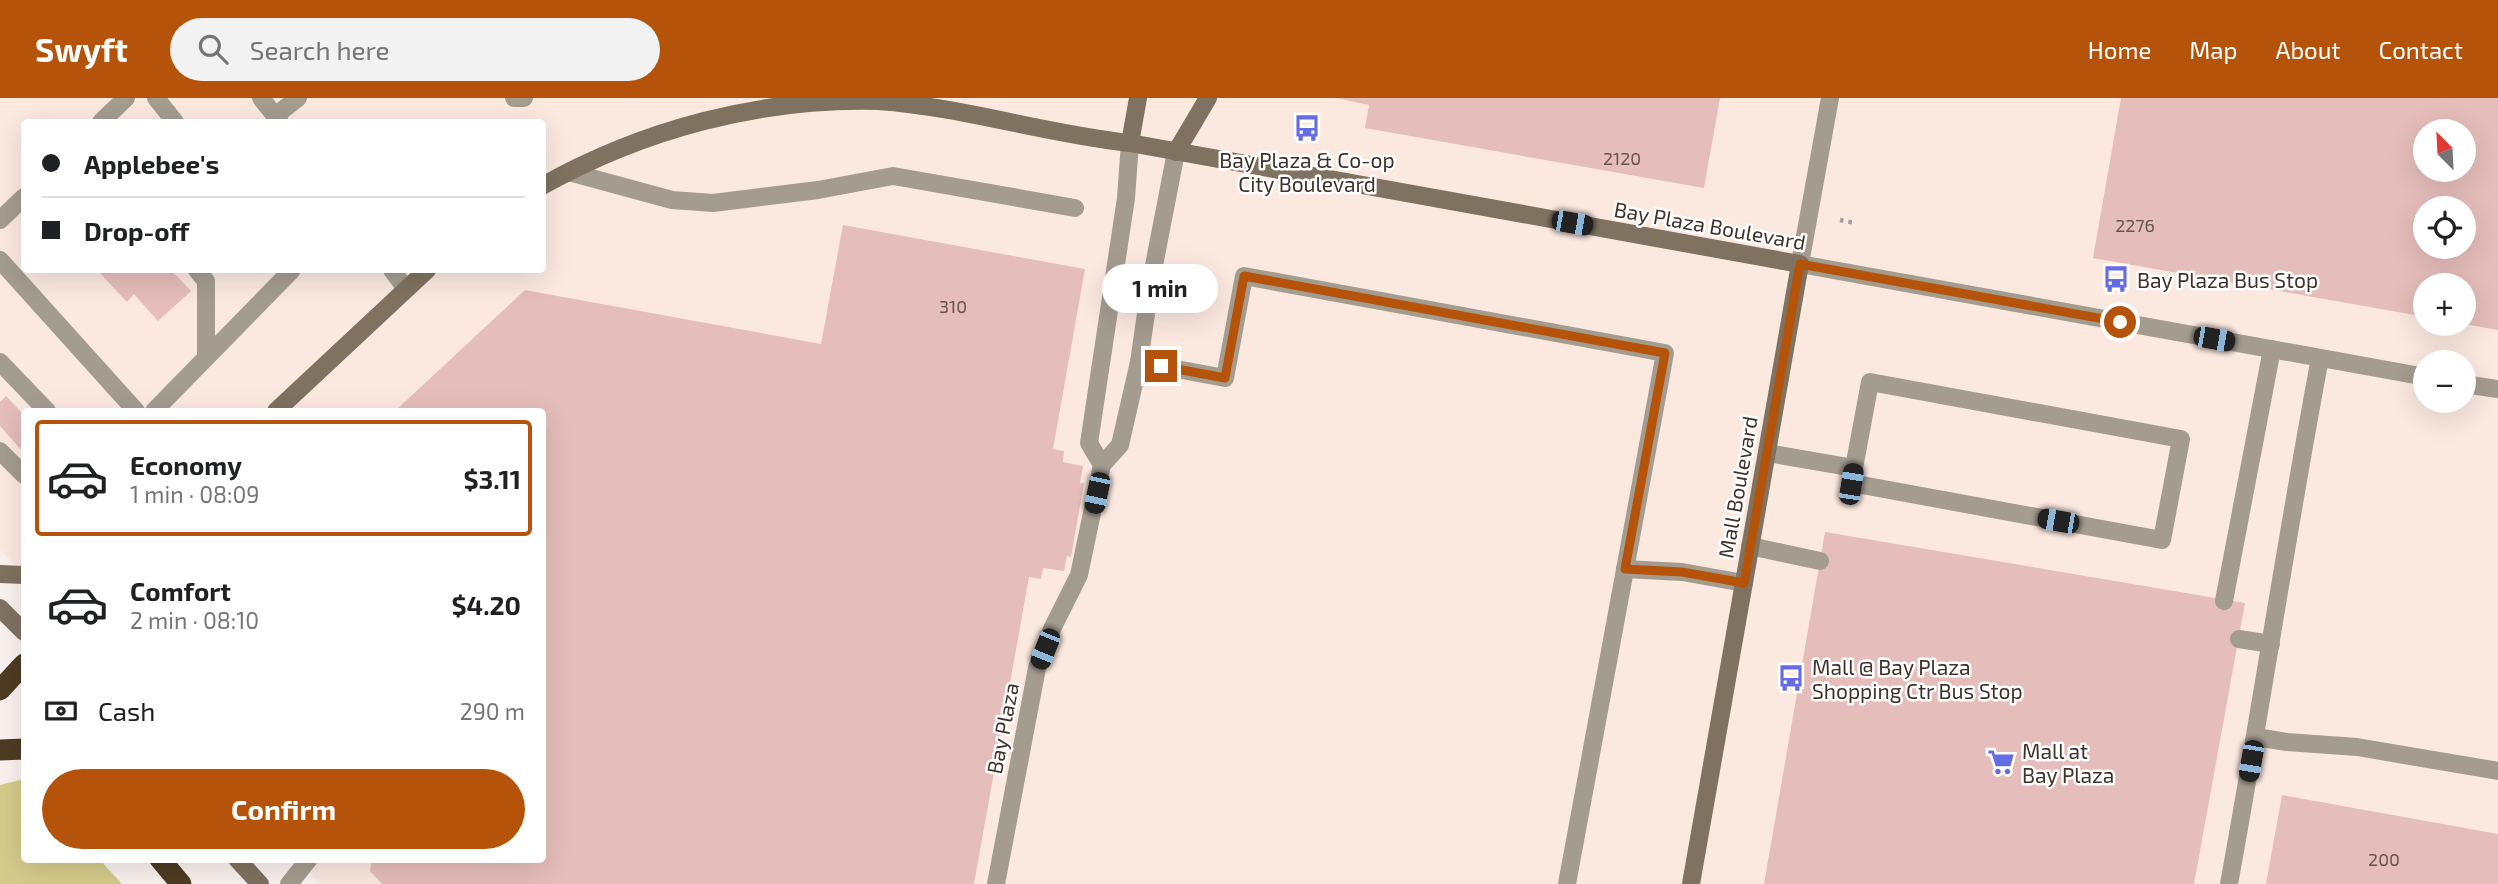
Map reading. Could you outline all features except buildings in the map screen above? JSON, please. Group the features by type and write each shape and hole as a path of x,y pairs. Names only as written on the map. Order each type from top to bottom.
{"highway":[{"path":"0,690 21,667"},
{"path":"0,750 21,749"},
{"path":"163,863 181,884"}],"street":[{"path":"104,119 126,98"},
{"path":"156,98 173,119"},
{"path":"261,98 277,119 298,98"},
{"path":"514,98 524,98"},
{"path":"1102,466 1089,443 1126,198 1130,143 1138,98"},
{"path":"1176,152 1208,98"},
{"name":"Mall Boulevard","path":"1691,884 1829,98"},
{"name":"Bay Plaza Boulevard","path":"546,184 644,139 683,125 760,106 801,101 892,102 2413,375"},
{"name":"Bay Plaza","path":"996,884 1037,668 1052,629 1079,575 1102,466 1120,445 1139,362 1154,260 1176,152"},
{"path":"569,172 672,200 713,203 818,190 893,176 1075,208"},
{"path":"0,220 21,200"},
{"path":"0,260 133,408"},
{"path":"199,273 206,281 206,356"},
{"path":"157,408 289,273"},
{"path":"394,273 406,289"},
{"path":"279,408 424,273"},
{"path":"1139,362 1225,378 1244,276 1665,353 1567,884"},
{"path":"2224,601 2272,348"},
{"path":"2229,884 2256,737 2305,432 2320,358"},
{"path":"0,362 44,408"},
{"path":"1870,382 2181,439 2162,540 1851,484 1854,468 1870,382"},
{"path":"2476,386 2498,390"},
{"path":"0,451 21,472"},
{"path":"1767,453 1854,468"},
{"path":"1750,546 1820,561"},
{"path":"1625,569 1682,572 1744,583"},
{"path":"0,574 21,575"},
{"path":"0,608 21,629"},
{"path":"2239,639 2271,644"},
{"path":"2256,737 2357,747 2498,771"},
{"path":"241,863 260,884"},
{"path":"289,884 306,863"}],"path":[{"path":"1840,220 1854,223"}],"shaded area":[{"path":"0,98 2498,98 2498,884 320,884 301,863 546,863 546,408 21,408 21,571 0,550"},
{"path":"21,780 21,863 103,863 122,884 0,884 0,785"}],"place":[{"name":"Bay Plaza & Co-op City Boulevard","path":"1307,128"},
{"name":"Bay Plaza Bus Stop","path":"2116,279"},
{"name":"Mall @ Bay Plaza Shopping Ctr Bus Stop","path":"1791,678"},
{"name":"Mall at Bay Plaza","path":"2001,762"}],"route":[{"path":"1161,366 1225,378 1244,276 1665,353 1625,569 1682,572 1744,583 1800,264 2120,322"}]}
